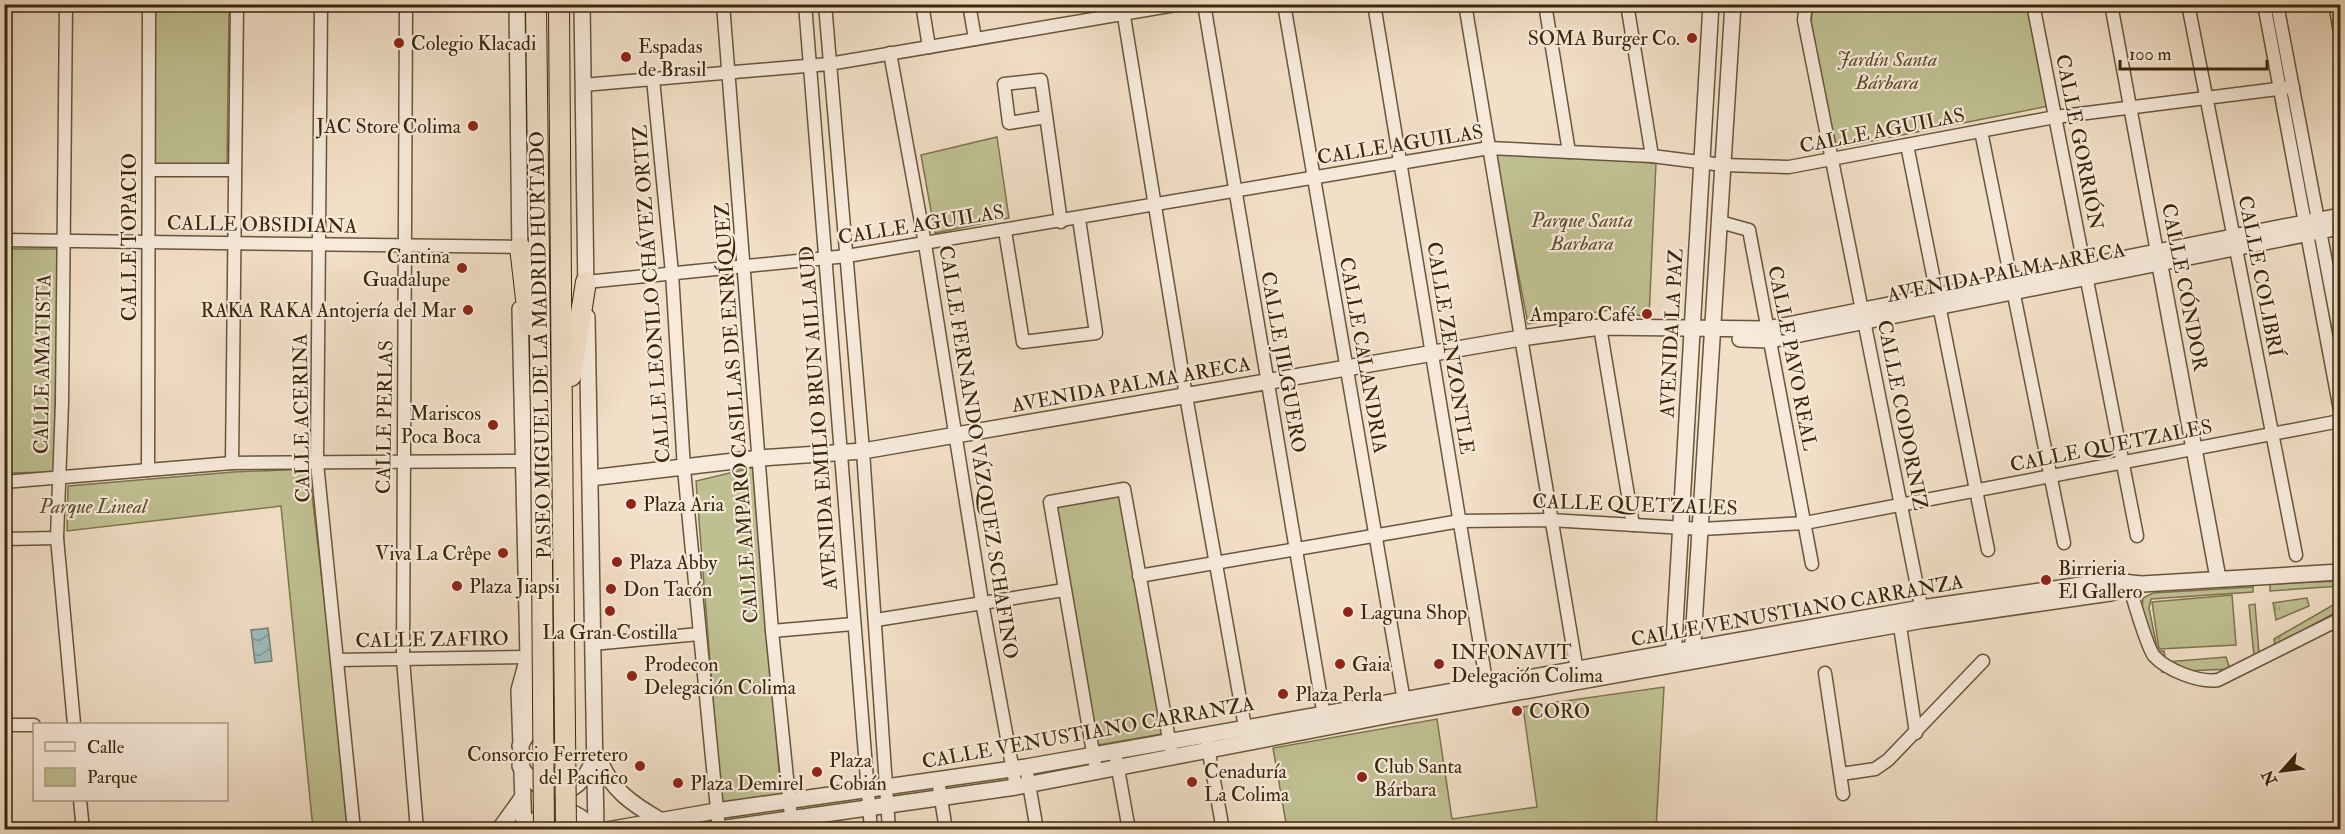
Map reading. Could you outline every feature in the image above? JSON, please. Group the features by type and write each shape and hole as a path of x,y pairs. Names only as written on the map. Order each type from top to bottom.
{"highway":[{"name":"PASEO MIGUEL DE LA MADRID HURTADO","path":"559,4 566,830"},
{"path":"559,122 571,4"},
{"name":"PASEO MIGUEL DE LA MADRID HURTADO","path":"536,6 544,830"},
{"path":"520,247 541,429"},
{"path":"562,429 586,282"}],"street":[{"name":"CALLE AMATISTA","path":"66,4 64,241 57,538 74,723"},
{"name":"CALLE TOPACIO","path":"148,470 150,4"},
{"path":"232,463 237,4"},
{"name":"CALLE ACERINA","path":"321,4 321,244 317,463 354,830"},
{"name":"CALLE PERLAS","path":"406,4 406,245 402,462 403,659 417,830"},
{"path":"487,4 517,5 522,461 528,657 519,690 520,766 527,830"},
{"path":"582,4 595,830"},
{"name":"CALLE AMPARO CASILLAS DE ENRÍQUEZ","path":"723,4 772,631 791,818"},
{"name":"AVENIDA EMILIO BRUN AILLAUD","path":"804,4 871,830"},
{"name":"AVENIDA EMILIO BRUN AILLAUD","path":"825,4 863,451 889,830"},
{"path":"922,4 929,47"},
{"path":"969,4 975,39"},
{"path":"583,85 829,64 1123,10 1181,4"},
{"name":"CALLE JILGUERO","path":"1204,4 1325,720"},
{"name":"CALLE CALANDRIA","path":"1284,4 1405,706"},
{"name":"CALLE ZENZONTLE","path":"1374,4 1488,692"},
{"path":"1465,4 1577,675"},
{"path":"1545,4 1569,152"},
{"path":"1627,4 1652,156"},
{"name":"AVENIDA LA PAZ","path":"1673,658 1689,331 1711,4"},
{"name":"AVENIDA LA PAZ","path":"1693,655 1733,4"},
{"name":"CALLE CODORNIZ","path":"1806,4 1804,20 1922,614"},
{"name":"CALLE GORRIÓN","path":"2033,4 2137,536"},
{"name":"CALLE CÓNDOR","path":"2111,4 2218,578"},
{"name":"CALLE COLIBRÍ","path":"2188,4 2296,555"},
{"path":"2264,4 2280,89 2340,336"},
{"path":"2277,4 2293,87 2340,410"},
{"path":"2335,4 2340,32"},
{"path":"1123,10 1186,396 1249,733"},
{"name":"CALLE FERNANDO VÁZQUEZ SCHAFINO","path":"890,53 925,244 982,602 1022,785 1037,830"},
{"name":"CALLE LEONILO CHÁVEZ ORTIZ","path":"653,79 672,273 684,468 717,829"},
{"path":"1046,117 1009,123 1004,84 1041,80 1061,222"},
{"name":"CALLE AGUILAS","path":"586,282 847,256 1079,219 1489,148 1652,156 1723,165 1789,167 2055,117 2293,87"},
{"path":"1981,131 2064,543"},
{"path":"1907,145 1988,550"},
{"path":"149,170 234,170"},
{"name":"AVENIDA PALMA ARECA","path":"2313,227 2340,216"},
{"path":"1005,231 1023,342 1096,333 1079,219"},
{"name":"CALLE PAVO REAL","path":"1720,222 1749,230 1812,564"},
{"name":"AVENIDA PALMA ARECA","path":"590,478 760,458 863,451 1433,355 1521,338 1600,327 1713,334 1769,334 2313,227 2340,227"},
{"name":"CALLE OBSIDIANA","path":"4,240 520,247"},
{"path":"1600,327 1633,525"},
{"name":"CALLE QUETZALES","path":"1139,576 1460,521 1550,520 1702,529 1805,523 2340,421"},
{"path":"4,482 232,463 522,461"},
{"path":"1096,771 1050,502 1124,489 1170,749"},
{"path":"4,539 57,538"},
{"name":"CALLE VENUSTIANO CARRANZA","path":"607,830 716,811 1019,768 1093,755 1116,759 1249,733 1673,658 1891,622 1922,614 2134,584 2340,572"},
{"path":"2134,584 2154,656 2187,677 2210,681 2340,619"},
{"path":"876,620 1064,590"},
{"path":"1891,622 1916,733"},
{"path":"772,631 853,624"},
{"path":"592,644 699,634"},
{"name":"CALLE ZAFIRO","path":"337,660 528,657"},
{"path":"1841,774 1875,769 1916,733 1983,661"},
{"path":"1825,674 1843,794"},
{"path":"4,725 33,724"},
{"path":"1206,742 1223,830"},
{"path":"520,766 536,785 557,792 579,785 587,776 594,752"},
{"path":"594,752 604,774 618,792 660,820"},
{"path":"1116,759 1129,830"},
{"name":"CALLE VENUSTIANO CARRANZA","path":"717,829 1022,785 1096,771 1116,759"},
{"path":"938,780 946,830"},
{"path":"499,830 522,798"},
{"path":"80,801 83,830"},
{"path":"527,830 542,815 564,810 579,815 595,830"}],"green space":[{"name":"Jardín Santa Bárbara","path":"1813,5 2029,5 2049,106 1835,148 1811,23"},
{"path":"155,9 229,10 227,165 154,164"},
{"path":"997,137 1009,218 935,233 921,155"},
{"name":"Parque Santa Barbara","path":"1495,153 1656,163 1649,317 1609,310 1528,324"},
{"path":"4,249 58,249 54,472 5,473"},
{"path":"755,467 781,794 721,804 696,481"},
{"name":"Parque Lineal","path":"309,469 351,829 313,829 281,506 67,531 68,486 233,472"},
{"path":"1120,495 1162,734 1098,745 1056,506"},
{"path":"2340,581 2340,586 2270,591 2270,584"},
{"path":"2253,587 2253,592 2151,599 2149,608 2160,662 2159,651 2164,651 2166,662 2226,657 2230,669 2162,672 2142,610 2143,598 2153,593"},
{"path":"2232,595 2236,645 2159,649 2152,602"},
{"path":"2307,598 2309,606 2276,620 2273,603"},
{"path":"2340,601 2340,610 2275,646 2274,639"},
{"path":"2255,604 2259,653 2254,656 2249,605"},
{"name":"Club Santa Bárbara","path":"1664,687 1656,829 1287,829 1273,748 1437,719 1452,819 1537,807 1523,707"}],"water":[{"path":"268,628 272,661 255,663 251,630"}],"place":[{"name":"SOMA Burger Co.","path":"1692,38"},
{"name":"Colegio Klacadi","path":"399,43"},
{"name":"Espadas de Brasil","path":"626,57"},
{"name":"JAC Store Colima","path":"473,126"},
{"name":"Cantina Guadalupe","path":"462,268"},
{"name":"RAKA RAKA Antojería del Mar","path":"468,310"},
{"name":"Amparo Café","path":"1647,314"},
{"name":"Mariscos Poca Boca","path":"493,425"},
{"name":"Plaza Aria","path":"631,504"},
{"name":"Viva La Crêpe","path":"503,553"},
{"name":"Plaza Abby","path":"617,562"},
{"name":"Birrieria El Gallero","path":"2046,580"},
{"name":"Plaza Jiapsi","path":"457,586"},
{"name":"Don Tacón","path":"611,589"},
{"name":"La Gran Costilla","path":"610,611"},
{"name":"Laguna Shop","path":"1348,612"},
{"name":"Gaia","path":"1340,664"},
{"name":"INFONAVIT Delegación Colima","path":"1439,664"},
{"name":"Prodecon Delegación Colima","path":"632,676"},
{"name":"Plaza Perla","path":"1283,694"},
{"name":"CORO","path":"1517,711"},
{"name":"Consorcio Ferretero del Pacifico","path":"640,766"},
{"name":"Plaza Cobián","path":"817,772"},
{"name":"Club Santa Bárbara","path":"1362,777"},
{"name":"Cenaduría La Colima","path":"1192,782"},
{"name":"Plaza Demirel","path":"678,783"}]}
